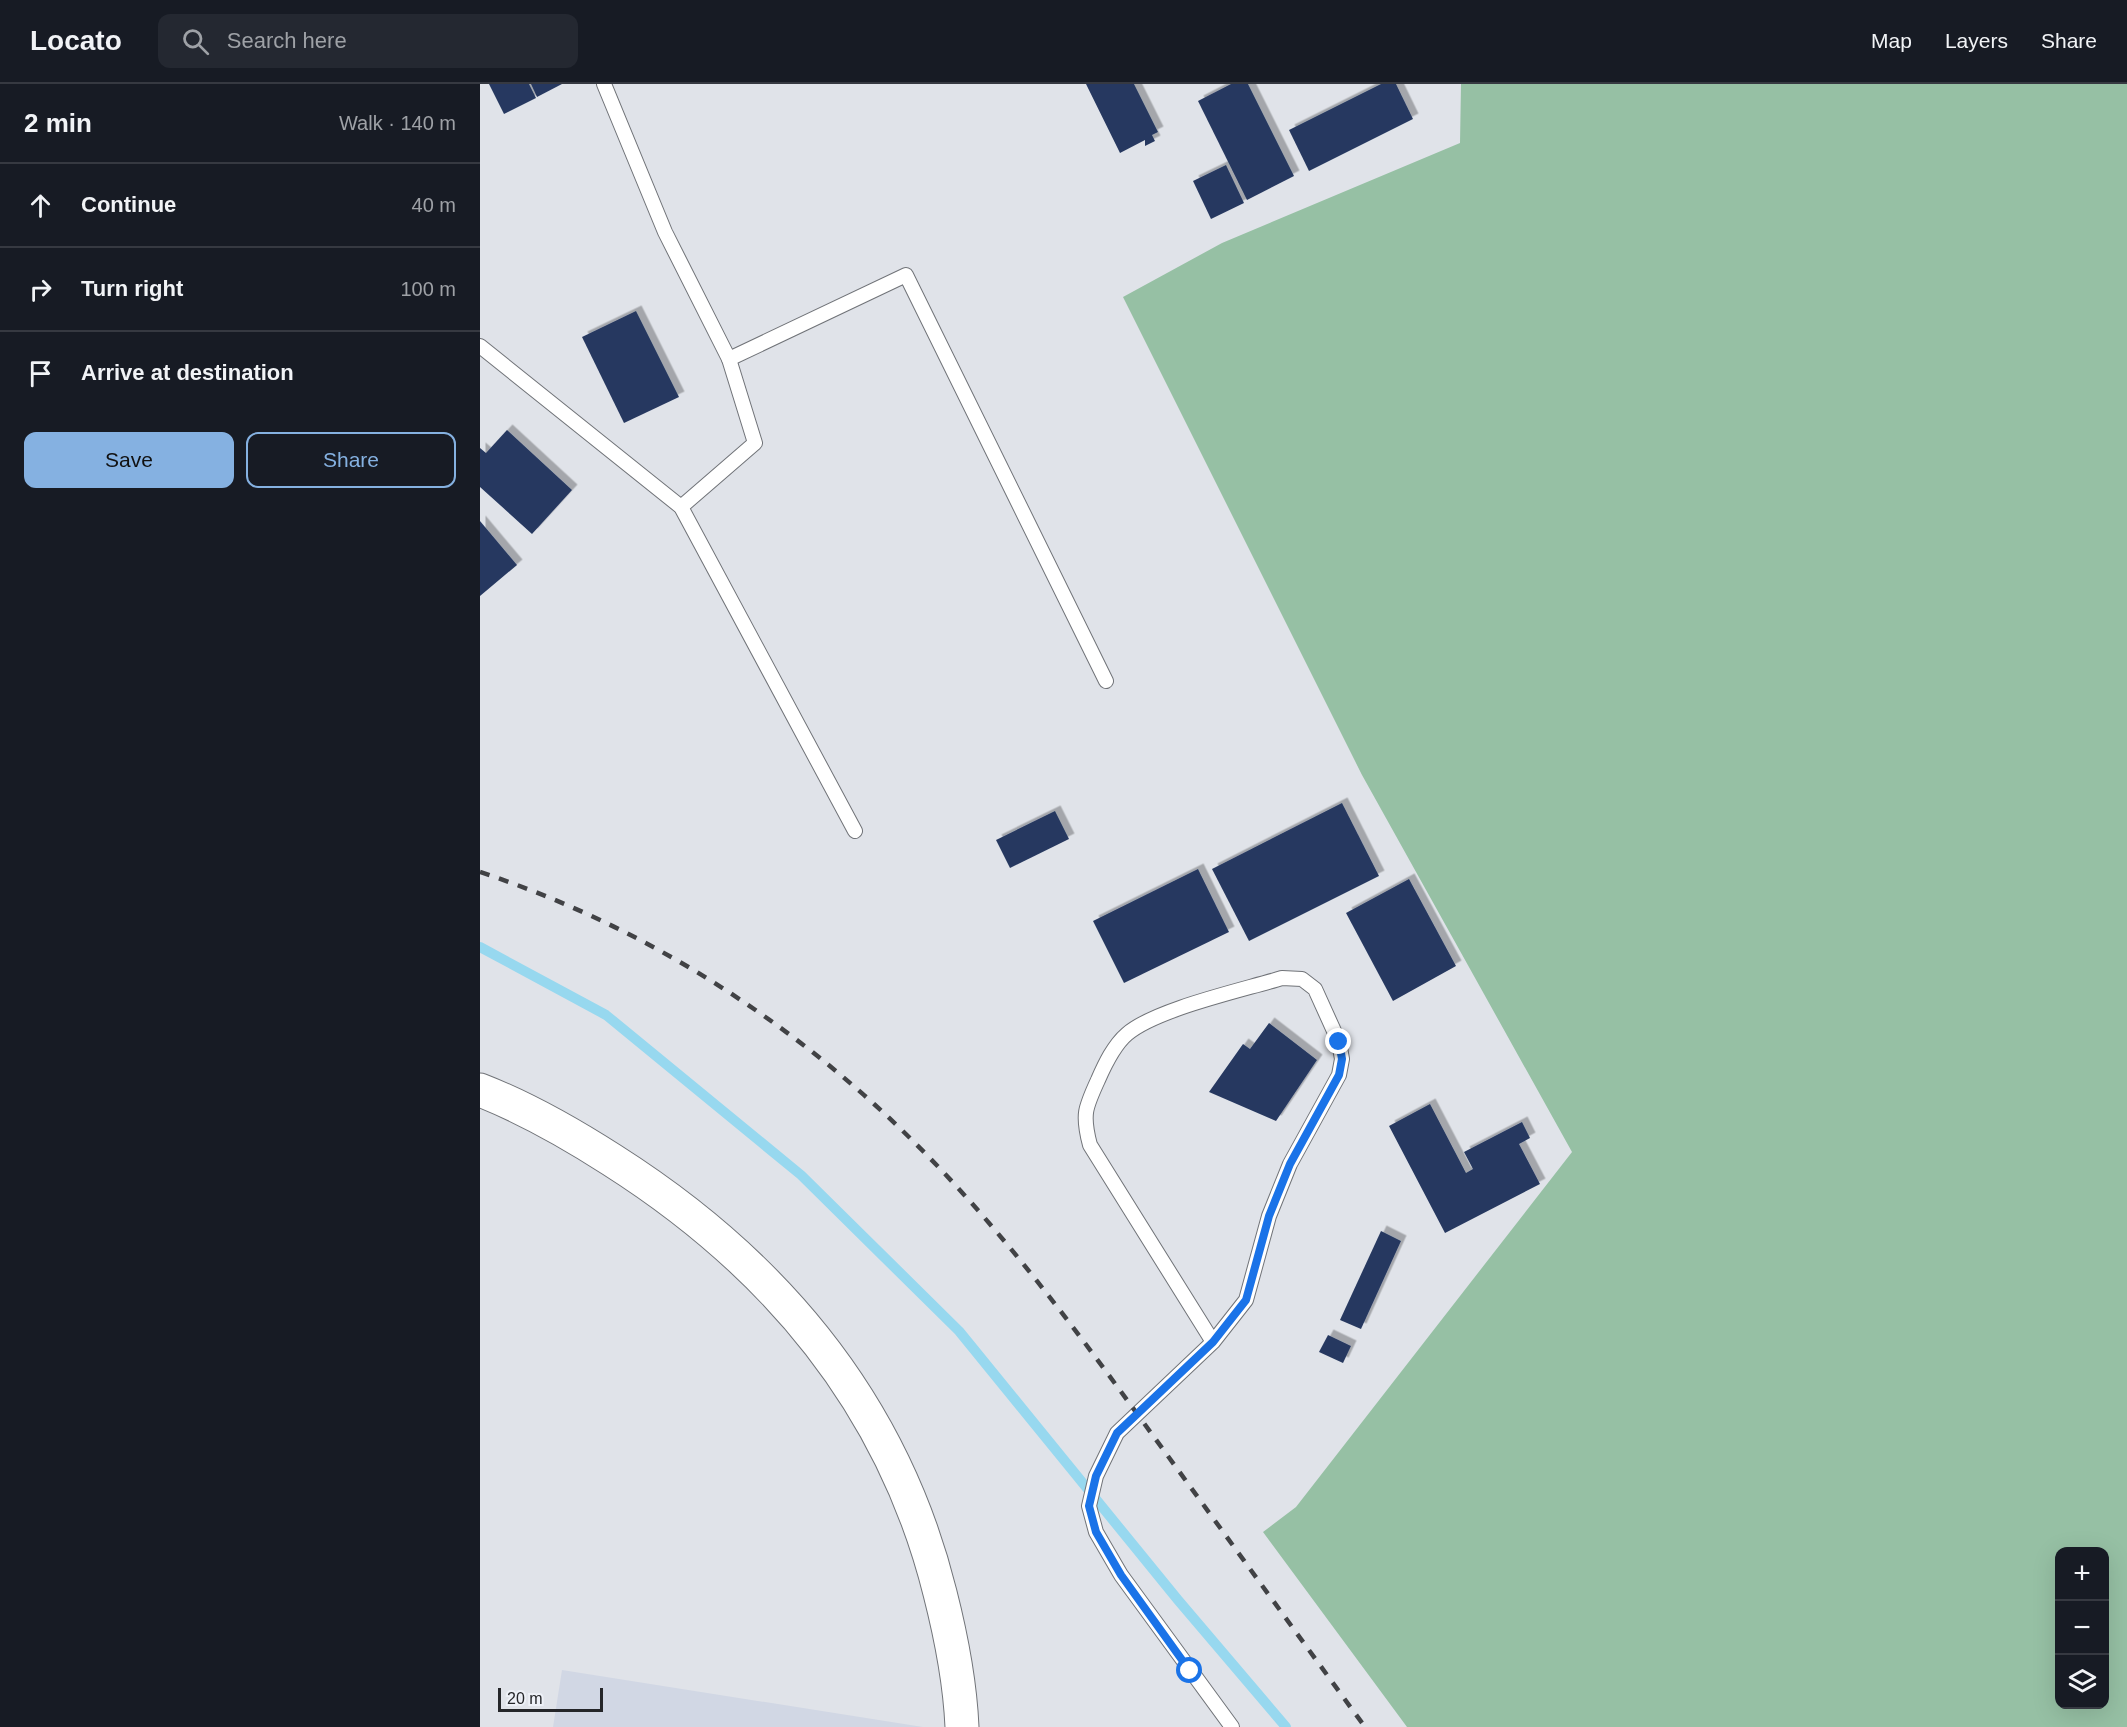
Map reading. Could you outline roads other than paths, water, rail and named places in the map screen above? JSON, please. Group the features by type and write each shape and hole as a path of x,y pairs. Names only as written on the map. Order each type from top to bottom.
{"street":[{"path":"480,1090 576,1137 657,1188 732,1249 786,1302 834,1361 875,1426 909,1495 928,1548 951,1634 962,1727"}],"lane":[{"path":"604,84 665,232 729,359 755,443 681,507"},
{"path":"729,359 906,275 1106,681"},
{"path":"480,346 681,507 855,831"},
{"path":"1213,1342 1090,1145 1083,1120 1089,1098 1106,1062 1126,1035 1148,1020 1282,978 1302,979 1315,989 1330,1017 1342,1059 1339,1075 1290,1164 1269,1216 1246,1300 1213,1342 1117,1433 1096,1476 1089,1506 1096,1532 1121,1575 1232,1727"}],"waterway":[{"path":"480,947 606,1015 801,1175 959,1331 1178,1600 1286,1727"}],"railway":[{"path":"480,872 587,914 689,967 785,1031 830,1066 912,1140 984,1217 1051,1299 1365,1727"}]}
